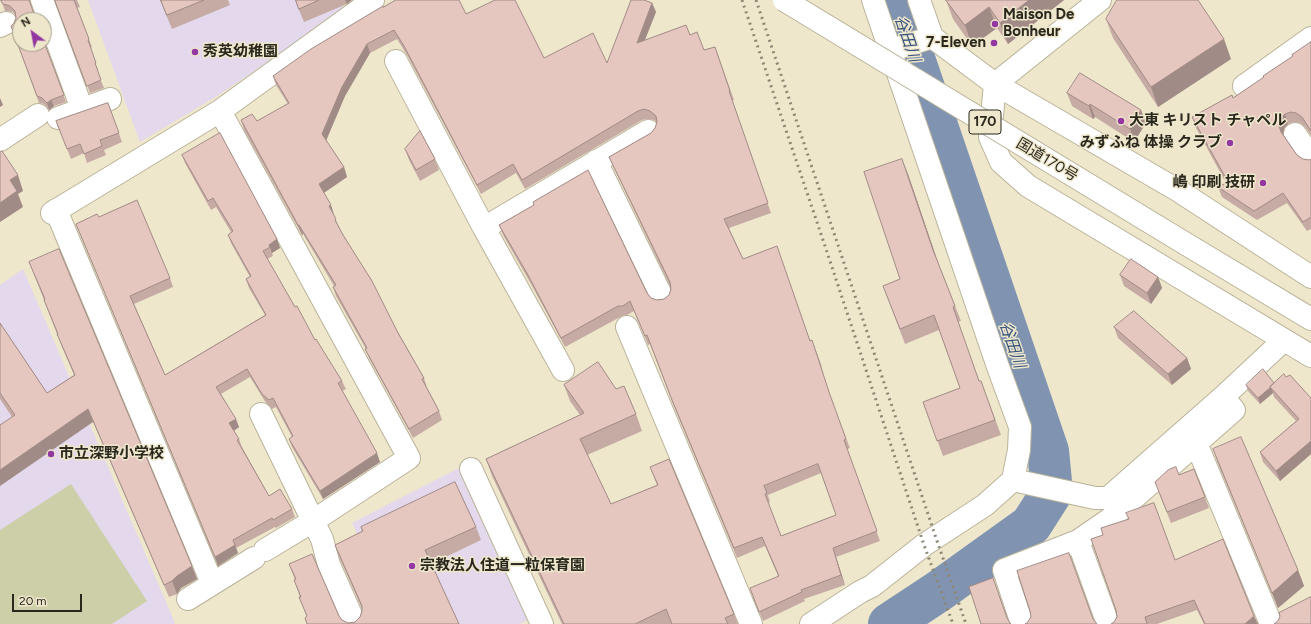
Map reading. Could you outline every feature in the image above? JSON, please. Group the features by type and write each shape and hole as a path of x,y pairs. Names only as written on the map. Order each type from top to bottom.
{"main road":[{"path":"42,0 82,109"},
{"path":"212,583 54,212 220,111 374,0"},
{"name":"国道170号","path":"784,0 1311,319"},
{"path":"811,624 860,592 872,586 924,545 985,505 1014,480 1019,450 1020,427 872,0"},
{"path":"919,0 932,37 994,84 1179,191 1308,272"},
{"path":"1100,0 994,84 990,137 1001,162 1028,186 1311,356"},
{"path":"889,51 932,37"},
{"path":"1244,86 1310,42"},
{"path":"396,61 484,228 564,370"},
{"path":"0,140 48,116 82,109 110,99"},
{"path":"188,599 260,554 317,530 409,458 220,111"},
{"path":"484,228 648,131"},
{"path":"1295,134 1311,157"},
{"path":"596,161 662,297"},
{"path":"627,327 750,624"},
{"path":"1014,480 1095,498 1108,498 1223,397 1284,340"},
{"path":"1022,624 1004,570 1078,541 1110,519 1234,410 1223,397"},
{"path":"261,414 317,530 329,565 355,624"},
{"path":"1196,443 1271,624"},
{"path":"472,469 542,624"},
{"path":"1078,541 1108,624"}],"shaded area":[{"name":"秀英幼稚園","path":"88,0 340,0 344,10 222,93 140,142"},
{"name":"市立深野小学校","path":"23,269 175,623 174,624 0,624 0,285"},
{"path":"459,468 530,619 519,624 401,624 352,523"}],"green space":[{"path":"71,484 147,601 112,624 0,624 0,530"}],"building":[{"path":"1,0 29,0 33,12 15,12 10,6 3,4"},
{"path":"55,0 74,0 89,39 88,40 101,80 87,86"},
{"path":"161,0 204,0 167,15"},
{"path":"296,0 319,0 299,9"},
{"path":"396,0 459,0 466,14 495,0 515,0 544,58 593,33 607,63 631,0 644,0 652,3 637,43 686,25 690,35 697,32 704,50 715,47 768,203 724,219 743,259 777,246 810,341 812,340 846,439 844,440 877,531 833,548 841,575 801,590 802,592 759,612 750,588 779,576 762,537 734,548 672,400 647,335 645,336 630,301 623,306 618,306 561,338 528,275 499,225 534,205 533,202 588,170 647,293 651,298 657,300 664,299 669,295 671,289 670,282 609,157 651,133 657,122 656,116 650,111 644,109 638,111 522,180 513,164 477,185 404,46 394,30 367,44 342,87 322,134 344,167 319,184 331,205 329,206 336,219 335,220 372,281 398,333 424,378 422,379 439,411 409,429 333,287 336,285 298,225 241,120 252,114 257,121 289,103 273,76 311,49","holes":["818,464 836,515 781,536 765,494 767,493 764,486"]},
{"path":"946,0 1029,0 1000,23 989,7 965,25"},
{"path":"1117,0 1198,0 1224,39 1151,87 1106,19"},
{"path":"1311,42 1311,131 1302,117 1291,112 1285,114 1280,119 1279,126 1281,132 1297,155 1303,159 1311,159 1311,217 1303,222 1283,193 1254,211 1218,187 1228,182 1192,117 1232,95 1233,98"},
{"path":"21,52 48,52 64,95 47,103 42,98 37,96"},
{"path":"1080,73 1141,110 1130,129 1090,104 1089,106 1067,93"},
{"path":"108,103 119,133 100,140 102,146 84,154 80,144 67,149 56,121"},
{"path":"420,131 435,159 416,170 405,149"},
{"path":"220,133 277,239 269,245 270,247 263,251 295,307 297,306 315,340 316,339 342,381 338,383 377,453 320,491 289,439 293,436 273,398 269,400 262,394 247,369 216,387 236,419 229,423 239,439 237,440 269,496 280,489 292,509 273,520 272,518 233,540 235,545 215,557 76,224 97,214 99,217 137,200 170,278 130,296 165,375 266,315 246,279 251,276 228,235 233,231 213,198 208,201 182,155"},
{"path":"2,151 18,175 10,180 17,191 0,203 0,153"},
{"path":"902,159 933,250 955,306 953,307 979,381 981,381 995,420 937,441 923,402 960,388 934,315 900,329 883,286 900,279 864,172"},
{"path":"59,249 192,566 164,585 88,409 0,470 0,425 15,415 0,393 0,323 47,393 75,375 57,334 44,300 45,299 29,262"},
{"path":"1131,259 1158,277 1147,293 1120,275"},
{"path":"1134,311 1187,358 1168,374 1114,327"},
{"path":"598,362 616,389 624,386 636,414 580,439 611,504 658,485 650,467 669,459 734,614 725,618 728,624 672,624 666,609 635,624 564,624 486,459 584,413 564,385"},
{"path":"1263,369 1274,383 1258,398 1246,385"},
{"path":"1284,374 1286,377 1290,375 1311,398 1311,441 1276,471 1260,452 1299,419 1270,387"},
{"path":"1241,437 1298,570 1272,593 1213,449"},
{"path":"1176,467 1179,475 1194,469 1205,497 1167,512 1155,482 1168,470"},
{"path":"455,482 476,527 425,550 459,624 307,624 305,618 307,616 294,580 296,579 289,564 312,554 339,616 342,620 348,623 355,622 360,617 362,606 335,545 363,531 361,527"},
{"path":"1154,503 1175,560 1223,539 1254,616 1245,624 1205,624 1194,600 1145,617 1147,624 1111,624 1117,617 1116,610 1091,539 1103,535 1101,528 1129,519 1126,513"},
{"path":"1069,553 1093,619 1097,624 1025,624 1031,617 1017,571"},
{"path":"993,578 1007,618 1011,624 981,624 969,587"},
{"path":"1311,597 1311,624 1274,624 1278,621 1280,616 1279,613"}],"waterway":[{"name":"谷田川","path":"889,624 939,591 1031,525 1052,492 1048,451 894,0"}],"railway":[{"path":"742,0 924,545 953,624"},
{"path":"756,0 966,624"}],"place":[{"name":"Maison De Bonheur","path":"995,24"},
{"name":"7-Eleven","path":"994,43"},
{"name":"秀英幼稚園","path":"195,52"},
{"name":"大東 キリスト チャペル","path":"1121,121"},
{"name":"みずふね 体操 クラブ","path":"1230,143"},
{"name":"嶋 印刷 技研","path":"1263,183"},
{"name":"市立深野小学校","path":"51,454"},
{"name":"宗教法人住道一粒保育園","path":"412,566"}]}
